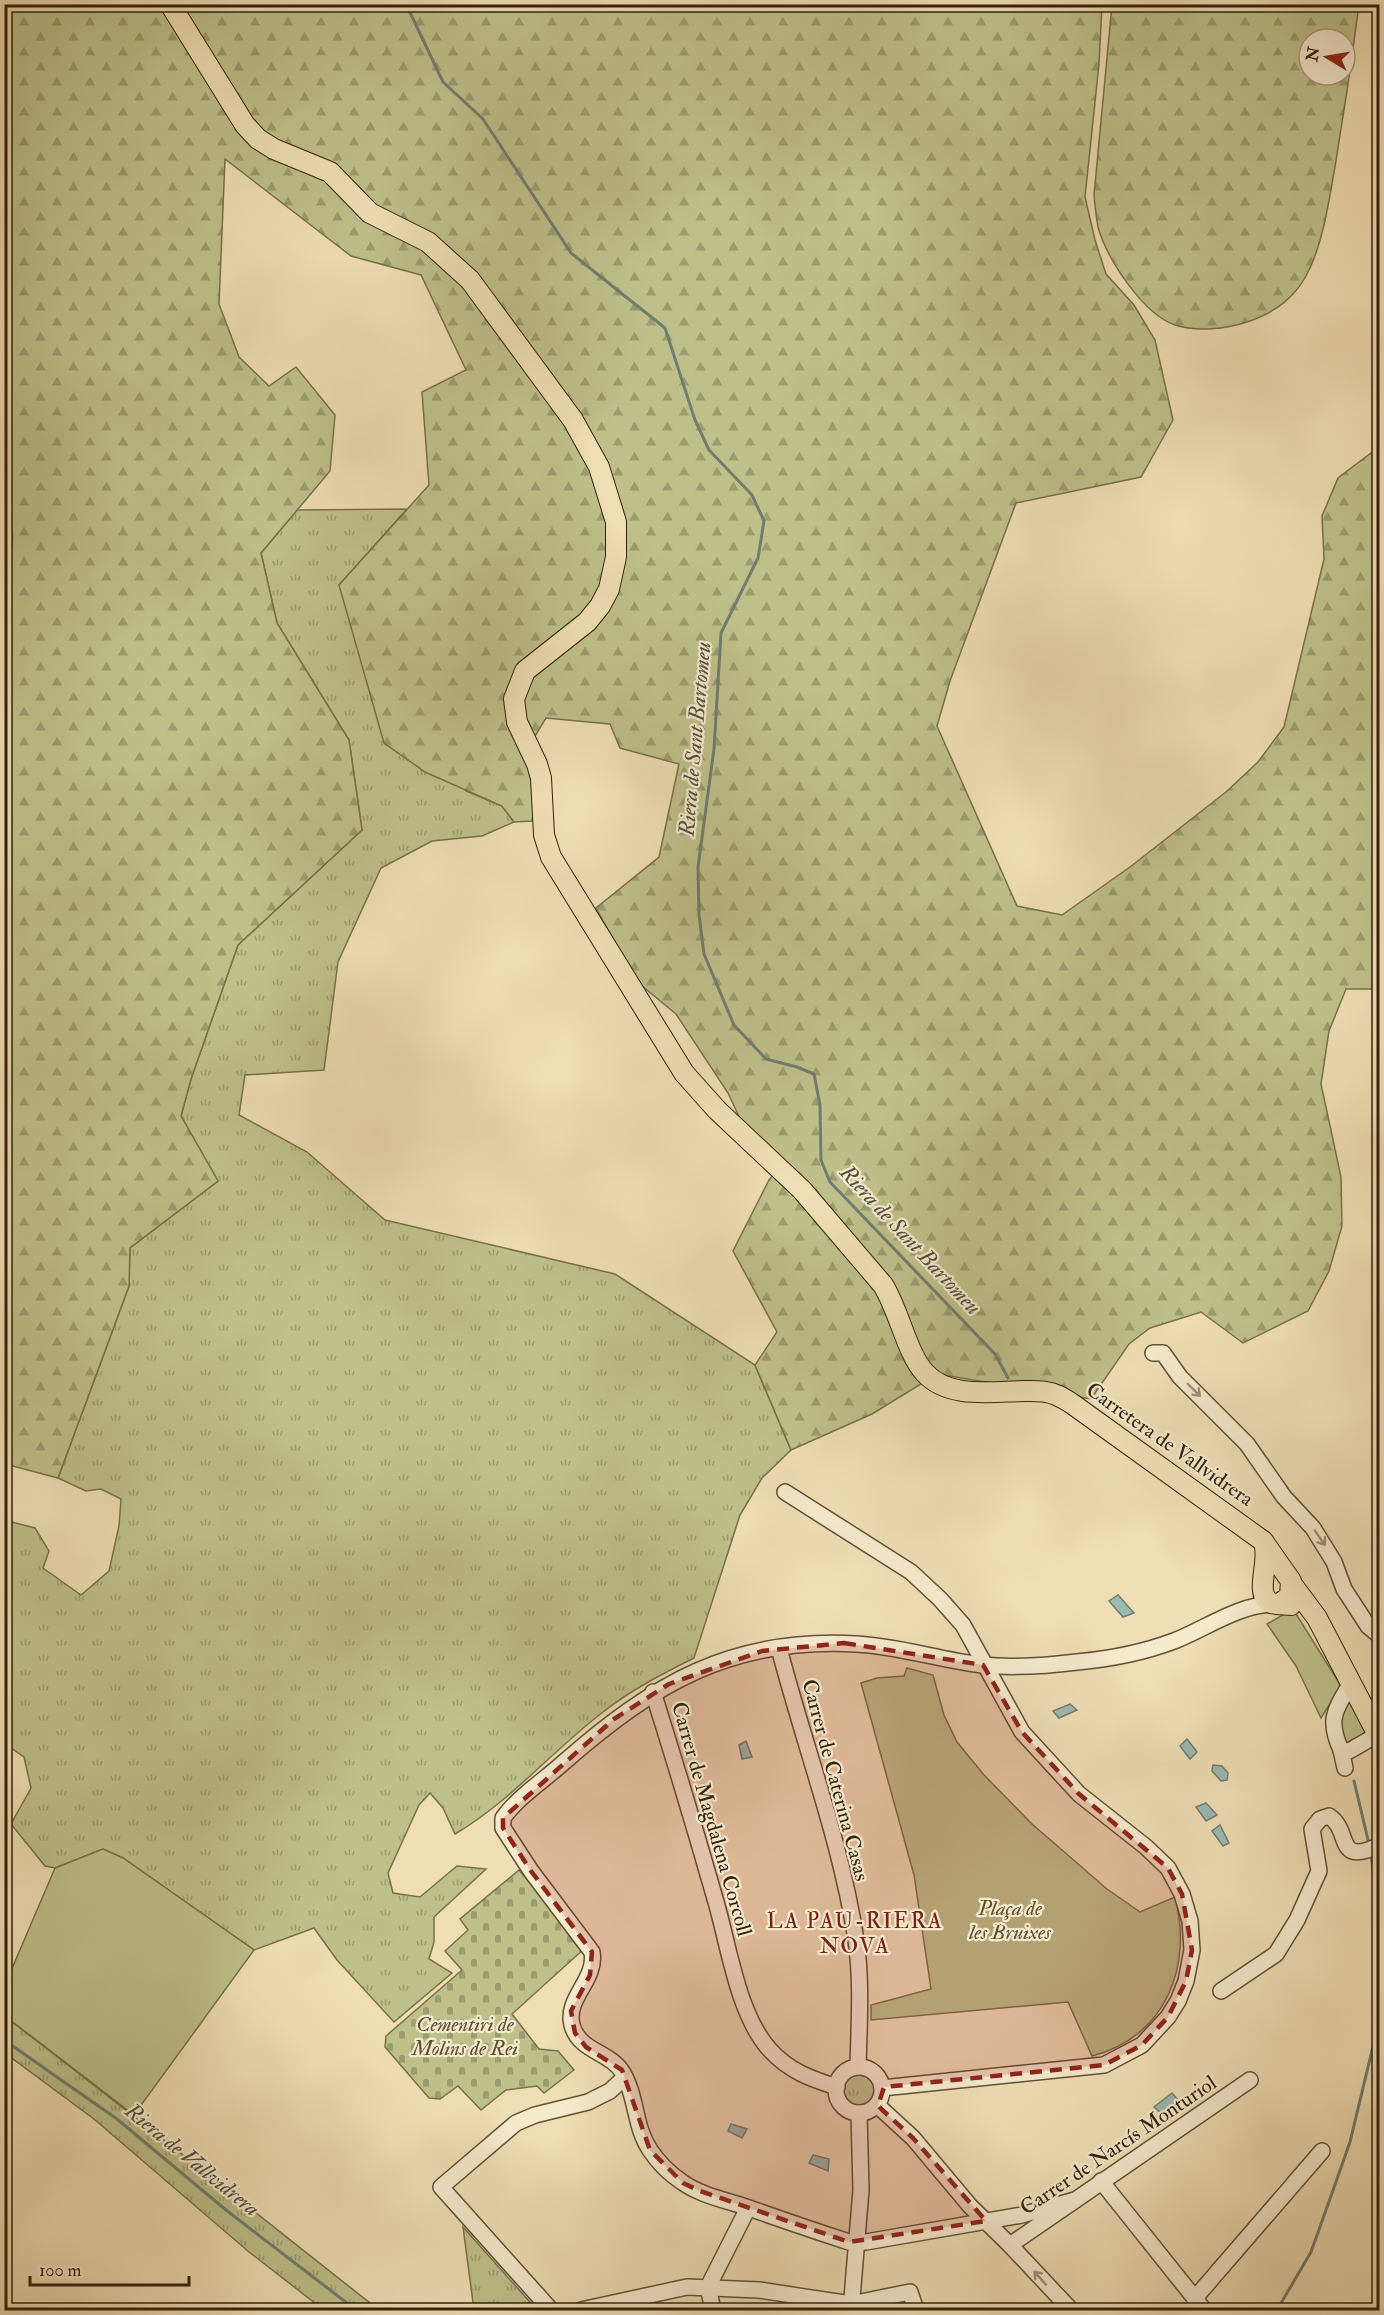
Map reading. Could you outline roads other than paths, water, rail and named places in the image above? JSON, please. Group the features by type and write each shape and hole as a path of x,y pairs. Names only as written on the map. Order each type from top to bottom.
{"main road":[{"name":"Carretera de Vallvidrera","path":"170,4 251,132 274,149 330,172 370,213 424,239 450,260 483,294 589,446 607,489 616,522 616,557 611,582 600,606 587,622 525,671 516,690 514,709 517,722 542,778 544,834 550,857 663,1042 701,1093 802,1190 883,1285 892,1299 915,1357 924,1373 936,1382 952,1389 1046,1392 1071,1403 1263,1541 1290,1581"},
{"path":"1263,1541 1267,1558 1262,1584 1263,1596 1277,1604 1302,1609 1317,1618"},
{"path":"1262,1584 1273,1573 1282,1574 1290,1581 1317,1618 1378,1737"},
{"path":"1277,1604 1290,1596 1290,1581"}],"street":[{"path":"1153,1353 1163,1353 1180,1377 1258,1458 1275,1487 1324,1544 1344,1589 1368,1626 1380,1636"},
{"path":"785,1492 911,1572 963,1625 1007,1709 1029,1740 1080,1794 1146,1847 1168,1868 1182,1894 1190,1921 1192,1950 1186,1981 1168,2017 1142,2045 1104,2065 882,2088"},
{"path":"1249,1605 1262,1584"},
{"path":"1075,2200 1022,2215 849,2242 683,2183 662,2164 642,2135 625,2077 616,2064 586,2047 575,2033 571,2011 590,1975 594,1960 592,1952 542,1888 501,1824 508,1812 614,1719 653,1692 683,1676 723,1661 779,1648 819,1644 859,1644 983,1665 1055,1665 1122,1656 1173,1641 1249,1605 1277,1604"},
{"name":"Carrer de Caterina Casas","path":"779,1648 840,1865 856,1940 859,1996 858,2067"},
{"path":"1345,1768 1335,1734 1333,1716 1351,1683"},
{"name":"Carrer de Magdalena Corcoll","path":"653,1692 690,1809 727,1947 751,2019 769,2049 789,2068 806,2077 837,2087"},
{"path":"1341,1750 1349,1751 1378,1737"},
{"path":"1221,1991 1276,1954 1297,1920 1319,1871 1312,1829 1320,1820 1329,1816 1336,1820 1343,1844 1352,1852 1373,1848"},
{"path":"858,2067 871,2071 882,2088 877,2105 859,2113 841,2104 837,2087 844,2073 858,2067"},
{"path":"551,2310 441,2187 516,2123 535,2115 588,2102 610,2091 625,2077"},
{"name":"Carrer de Narcís Monturiol","path":"1010,2245 1250,2080"},
{"path":"877,2105 913,2138 970,2206 1071,2310"},
{"path":"851,2307 861,2190 859,2113"},
{"path":"1101,2181 1200,2304 1322,2151"},
{"path":"713,2310 708,2287 748,2208"},
{"path":"581,2310 687,2287 759,2290 851,2307 910,2292 916,2310"}],"water":[{"path":"1118,1595 1134,1613 1123,1617 1109,1601"},
{"path":"1070,1704 1077,1710 1059,1718 1053,1711"},
{"path":"1187,1739 1197,1752 1190,1759 1180,1746"},
{"path":"746,1741 752,1757 742,1759 739,1745"},
{"path":"1213,1765 1222,1766 1228,1773 1227,1780 1221,1781 1212,1771"},
{"path":"1206,1803 1217,1815 1206,1821 1196,1807"},
{"path":"1220,1825 1229,1843 1223,1846 1212,1831"},
{"path":"1172,2093 1178,2100 1162,2114 1154,2107"},
{"path":"731,2124 747,2129 742,2138 728,2131"},
{"path":"813,2155 829,2159 828,2171 809,2163"}],"waterway":[{"name":"Riera de Sant Bartomeu","path":"406,4 443,82 483,119 571,253 665,328 695,420 709,450 752,495 764,521 758,558 721,633 714,749 698,867 699,915 704,954 734,1025 766,1059 814,1074 820,1105 821,1160 830,1182 995,1354 1008,1378"},
{"name":"Riera de Sant Bartomeu","path":"1354,1781 1369,1844"},
{"name":"Riera de Sant Bartomeu","path":"1277,2310 1311,2252 1350,2142 1376,2034 1378,1910 1371,1853"},
{"name":"Riera de Vallvidrera","path":"4,2040 117,2119 226,2210 356,2310"}],"district":[{"name":"LA PAU-RIERA NOVA","path":"855,1932"}],"park label":[{"name":"Plaça de les Bruixes","path":"1010,1920"},
{"name":"Cementiri de Molins de Rei","path":"465,2036"}]}
